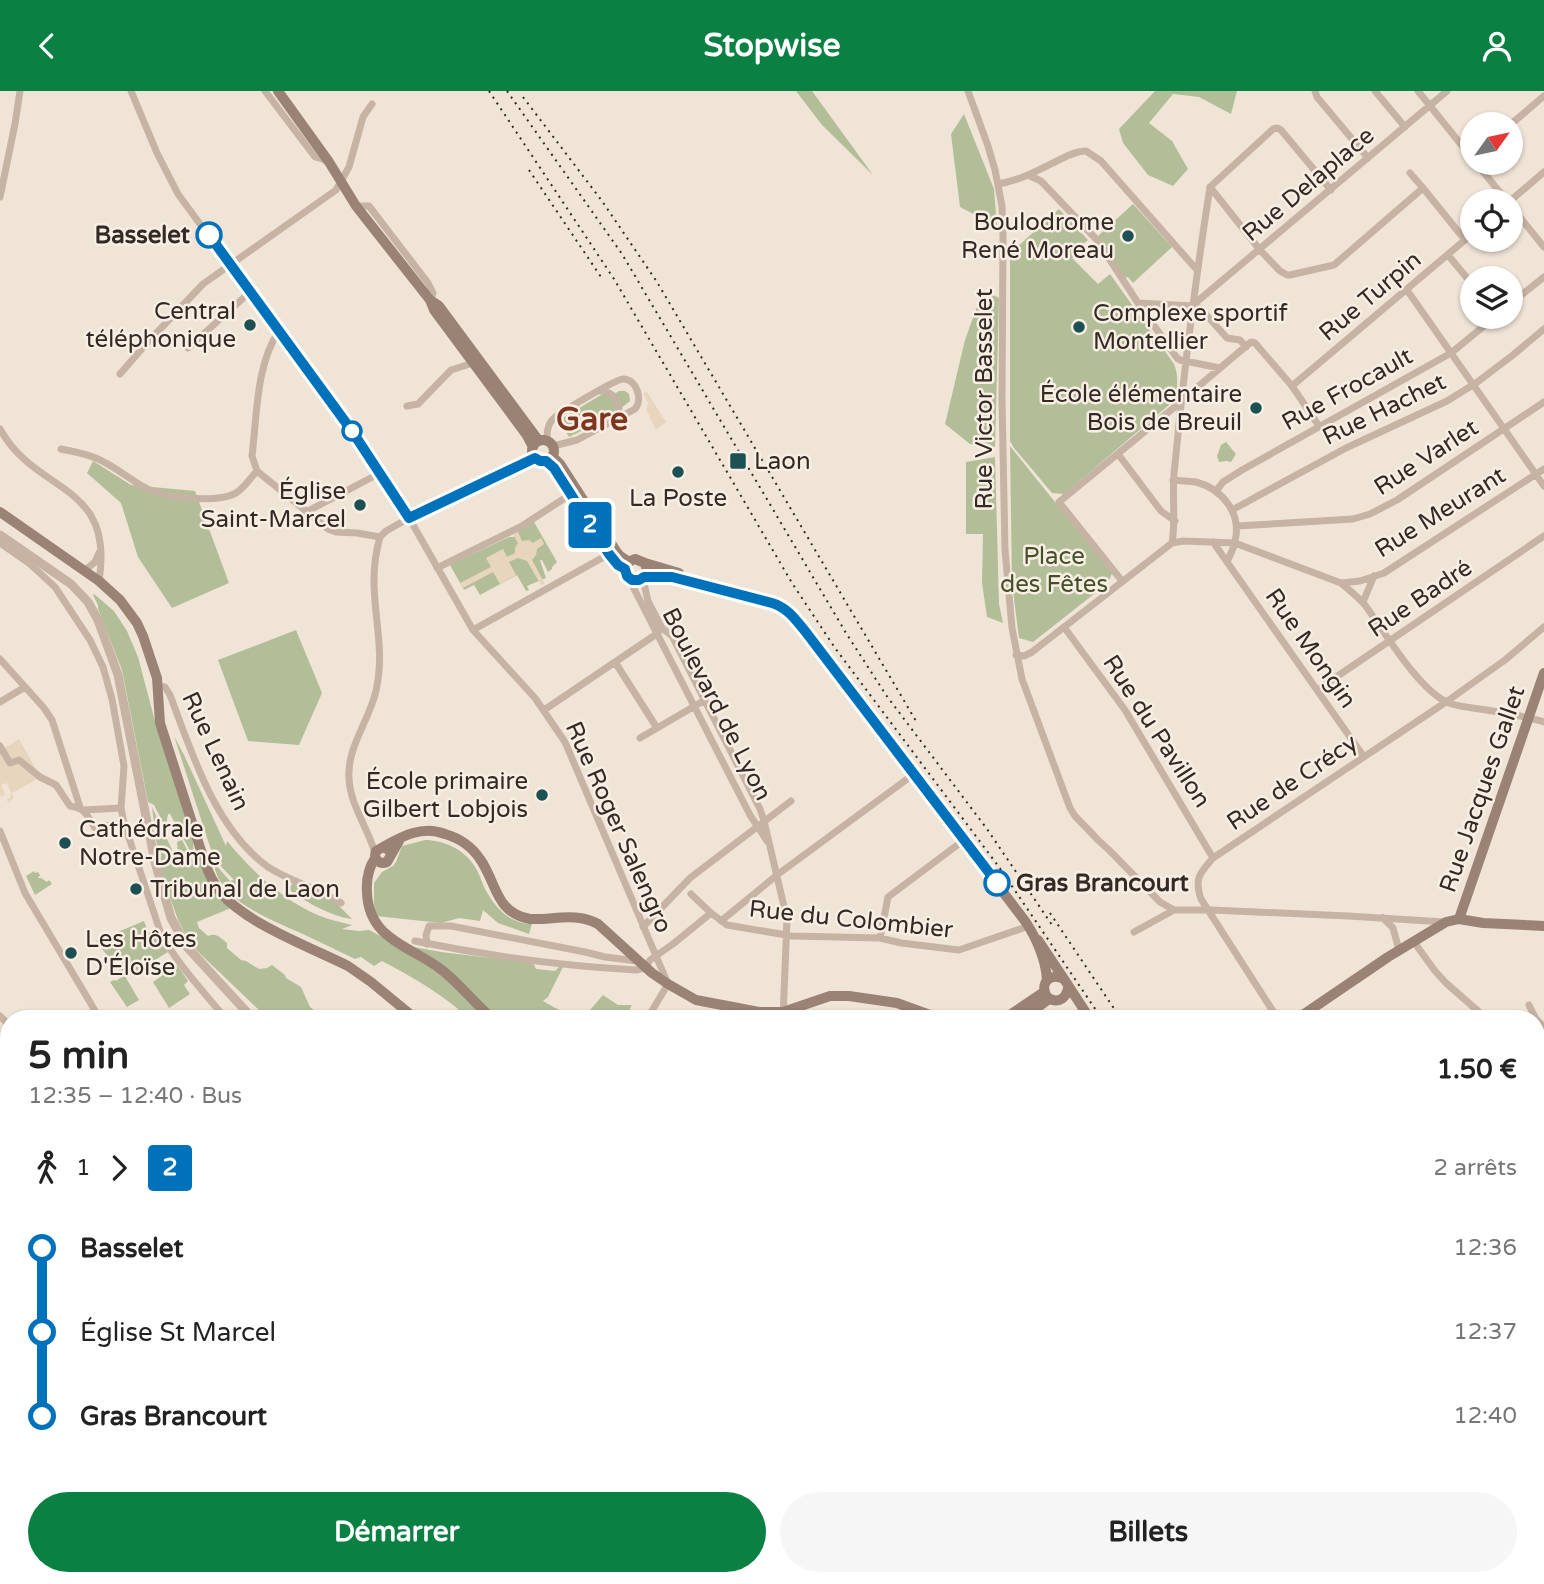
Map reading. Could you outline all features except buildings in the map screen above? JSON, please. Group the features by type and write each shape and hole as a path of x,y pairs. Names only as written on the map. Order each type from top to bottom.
{"main road":[{"path":"278,91 329,162 356,206 430,300 434,310 526,434 544,450"},
{"path":"430,300 439,306 544,450"},
{"name":"Boulevard de Lyon","path":"544,450 609,554 618,565 628,570"},
{"name":"Boulevard de Lyon","path":"544,450 560,464 628,570"},
{"path":"0,512 99,582 121,600 137,623 159,686 160,723 204,860 221,893 273,930 359,973 405,1010"},
{"path":"739,593 635,559 628,570 636,581 643,578 672,577 778,604 788,611 1029,927 1084,1010"},
{"path":"643,578 647,571 645,563"},
{"name":"Rue Jacques Gallet","path":"1459,919 1544,673"},
{"path":"484,1010 443,971 390,938 380,929 369,912 369,868 381,854 410,834 440,832 468,846 480,858 499,898 512,913 530,919 586,919 597,924 668,985 696,1000 748,1010"},
{"path":"1310,1010 1446,922 1459,919 1544,926"},
{"path":"1029,927 1045,965 1046,995 1055,1001 1063,999 1077,1004 1082,1010"},
{"path":"1047,980 1057,976 1066,983 1068,992 1063,999"},
{"path":"794,1010 822,998 840,995 897,1003 916,1010"},
{"path":"1020,1010 1046,995"},
{"path":"1031,1010 1046,995"}],"street":[{"path":"0,197 20,91"},
{"name":"Rue Roger Salengro","path":"131,91 156,153 177,194 380,473 473,630 528,690 565,743 668,985"},
{"path":"265,91 315,157 329,162"},
{"name":"Rue Victor Basselet","path":"968,91 988,146 1002,206 1005,550 1008,600 1022,679 1073,813 1160,902 1174,910"},
{"path":"1375,91 1405,127"},
{"path":"1418,91 1460,143"},
{"name":"Rue Delaplace","path":"1193,306 1447,91"},
{"path":"1315,92 1368,158"},
{"path":"1523,114 1544,96"},
{"path":"120,374 203,284 336,190 349,167 363,117 372,104"},
{"path":"1172,543 1175,521 1173,480 1197,270 1210,187 1277,128 1331,190"},
{"path":"998,184 1028,175 1076,152 1086,151 1110,171 1197,270"},
{"path":"1523,191 1544,172"},
{"path":"1410,173 1460,227"},
{"path":"1028,175 1041,181 1097,240 1177,358 1220,368"},
{"path":"1486,175 1497,189"},
{"path":"1210,187 1260,250 1287,275 1328,267 1340,260 1423,188"},
{"path":"1523,221 1544,247"},
{"name":"Rue Turpin","path":"1292,386 1460,245"},
{"path":"1448,255 1460,270"},
{"path":"1523,294 1544,277"},
{"path":"1406,290 1544,486"},
{"path":"188,348 250,292"},
{"path":"1138,303 1200,308 1227,338 1240,340 1246,347"},
{"name":"Rue Frocault","path":"1216,491 1227,479 1451,353 1480,329"},
{"name":"Rue Hachet","path":"1232,510 1346,448 1440,406 1473,385 1544,329"},
{"path":"279,331 264,363 252,456 257,471 332,531 380,537"},
{"path":"1122,581 1059,502 1251,342 1255,343 1292,386 1319,426"},
{"path":"407,406 418,404 451,370 473,363"},
{"path":"381,854 352,796 349,779 352,753 374,698 379,673 380,638 375,609 374,564 380,537 409,518 544,450 577,440 635,409 639,405 639,395 635,387 627,379 623,379 553,419 547,428 544,450"},
{"path":"599,391 609,392 617,400 620,407 618,418"},
{"name":"Rue Varlet","path":"1237,526 1353,519 1370,514 1397,500 1544,402"},
{"path":"0,429 19,455 88,509 97,527 100,549 99,582"},
{"path":"61,449 103,461 152,491 181,497 207,499 233,494 242,489 257,471"},
{"path":"1118,454 1161,511 1175,521"},
{"name":"Rue Meurant","path":"1340,583 1360,581 1384,573 1544,469"},
{"path":"306,512 380,473"},
{"path":"1173,480 1196,482 1216,491 1232,510 1237,526 1235,543 1227,562"},
{"path":"437,568 522,526 571,494"},
{"path":"0,535 71,584 88,602 98,620 118,675 155,862 171,918 187,947 245,1010"},
{"name":"Rue Badré","path":"1317,690 1544,536"},
{"name":"Rue Mongin","path":"1213,542 1364,757"},
{"path":"0,543 30,564 55,587 90,640 103,667 114,709 124,772 121,807 124,823 161,934 175,956 219,1010"},
{"path":"1016,655 1028,655 1172,543 1235,543 1340,583 1363,602 1417,676 1446,702 1544,722"},
{"path":"84,571 95,562 100,549"},
{"path":"473,630 609,554"},
{"name":"Boulevard de Lyon","path":"628,570 694,706 757,827 771,848"},
{"path":"1363,602 1374,576"},
{"name":"Boulevard de Lyon","path":"643,578 648,601 662,628 672,636 764,821 787,919 783,1010"},
{"name":"Rue du Pavillon","path":"1064,627 1125,709 1213,858"},
{"name":"Rue de Crécy","path":"1272,1010 1201,899 1197,884 1201,871 1213,858 1446,702 1505,660 1544,627"},
{"path":"544,710 658,633"},
{"path":"0,659 52,720 82,809 94,828 124,823"},
{"path":"615,662 657,728"},
{"name":"Rue Lenain","path":"159,686 166,687 205,782 237,838 271,869 341,903"},
{"path":"0,702 25,687"},
{"path":"640,738 705,700"},
{"path":"1,748 10,764"},
{"path":"0,768 19,760 58,787 70,806 82,809 121,807"},
{"path":"721,921 777,875 914,774"},
{"name":"Boulevard de Lyon","path":"764,821 791,801"},
{"path":"643,927 690,878 764,821"},
{"path":"0,831 25,893 95,1010"},
{"path":"880,939 888,897 964,840"},
{"name":"Rue du Colombier","path":"691,894 727,925 787,935 880,939 959,950 1029,927"},
{"path":"1134,932 1174,910 1446,922"},
{"path":"415,941 535,961 636,970 645,967 650,960 657,960 711,913"},
{"path":"1382,918 1393,927 1399,950"},
{"path":"427,944 429,926 451,926 645,967"},
{"path":"1414,941 1434,971 1477,1010"},
{"path":"652,1010 668,985"},
{"path":"1529,1005 1532,1010"}],"green space":[{"path":"796,91 812,91 873,175 822,125"},
{"path":"1155,91 1237,91 1231,114 1199,97 1173,94 1149,123 1172,141 1188,169 1173,186 1148,175 1123,143 1119,129"},
{"path":"964,114 994,189 997,226 960,207 951,134"},
{"name":"Complexe sportif Montellier","path":"1133,204 1172,247 1133,283 1128,277 1123,278 1098,236"},
{"name":"Complexe sportif Montellier","path":"1059,209 1088,240 1072,258 1098,284 1110,274 1174,364 1177,373 1176,399 1064,494 1052,493 1010,441 1010,254 1015,253 1016,248"},
{"path":"983,290 999,298 995,447 970,444 945,424 965,340"},
{"path":"619,391 629,394 630,401 608,417 569,437 559,420 601,395 611,396"},
{"path":"1226,442 1236,454 1231,462 1219,462 1217,456 1221,445"},
{"name":"Place des Fêtes","path":"1010,446 1112,573 1108,583 1033,642 1019,638 1012,583"},
{"path":"995,457 999,604 1003,623 987,617 982,583 983,534 966,534 966,462"},
{"path":"93,461 131,485 195,491 229,583 172,608 138,557 121,503 87,473"},
{"path":"534,522 557,562 548,572 540,560 546,578 527,586 529,590 526,591 517,575 480,595 474,585 464,590 450,565 514,537"},
{"path":"94,594 114,611 127,631 138,657 156,725 193,842 194,858 170,814 165,826 154,805 148,802 122,670"},
{"path":"296,630 322,693 299,745 248,741 218,660"},
{"path":"174,736 226,846 227,841 247,864 293,902 320,916 352,925 342,929 369,930 388,940 414,947 533,963 536,969 555,971 563,967 548,997 543,1001 559,1010 459,1010 416,980 382,961 374,966 361,957 355,959 249,908 225,888 214,863 230,881 234,880 213,856"},
{"path":"152,807 173,852 178,852 177,842 182,840 197,868 199,856 210,885 231,908 197,922 199,928 208,936 214,935 227,943 227,948 241,960 259,969 272,965 301,987 314,1010 259,1010 191,945 178,920 160,869"},
{"path":"425,840 445,844 464,854 501,911 518,922 532,924 529,934 498,923 483,910 480,921 459,918 441,923 376,916 374,883 382,872 393,866 402,846"},
{"path":"34,871 40,875 38,878 47,882 49,880 52,884 35,895 26,876"},
{"path":"293,883 334,901 352,919 327,912 302,899 288,889"},
{"path":"144,921 148,932 154,932 168,952 126,978 139,1000 127,1007 110,982 123,976 96,941"},
{"path":"177,965 188,981 184,985 190,994 169,1008 153,982"},
{"path":"603,995 618,1005 632,1005 629,1010 590,1010"}],"shaded area":[{"path":"647,392 666,422 656,430 646,409 648,403 643,393"},
{"path":"518,532 522,541 529,540 533,543 541,538 544,544 537,549 532,560 545,584 541,585 527,561 518,558 509,562 516,575 500,584 493,572 463,588 460,583 491,567 486,558 503,549 507,557 515,553 518,543 513,534"},
{"path":"19,739 38,773 37,779 12,793 14,798 8,803 7,799 11,794 7,783 1,785 5,795 1,797 0,794 0,751"}],"railway":[{"path":"489,91 614,279 792,583 835,648 999,867 1096,1010"},
{"path":"507,91 622,254 846,633 886,695 987,829 1052,925"},
{"path":"523,97 602,201 657,282 916,721"},
{"path":"529,170 603,280"},
{"path":"1050,913 1115,1010"}],"bus line":[{"name":"2","path":"209,235 352,431 409,518 535,458 546,461 554,468 609,554 632,580 672,577 783,607 805,631 997,883"}],"place":[{"name":"Basselet","path":"209,235"},
{"name":"Boulodrome René Moreau","path":"1128,236"},
{"name":"Central téléphonique","path":"250,325"},
{"name":"Complexe sportif Montellier","path":"1079,327"},
{"name":"École élémentaire Bois de Breuil","path":"1256,408"},
{"name":"Laon","path":"738,461"},
{"name":"La Poste","path":"678,472"},
{"name":"Église Saint-Marcel","path":"360,505"},
{"name":"École primaire Gilbert Lobjois","path":"542,795"},
{"name":"Cathédrale Notre-Dame","path":"65,843"},
{"name":"Gras Brancourt","path":"997,883"},
{"name":"Tribunal de Laon","path":"136,889"},
{"name":"Les Hôtes D'Éloïse","path":"71,953"}],"district":[{"name":"Gare","path":"592,419"}]}
